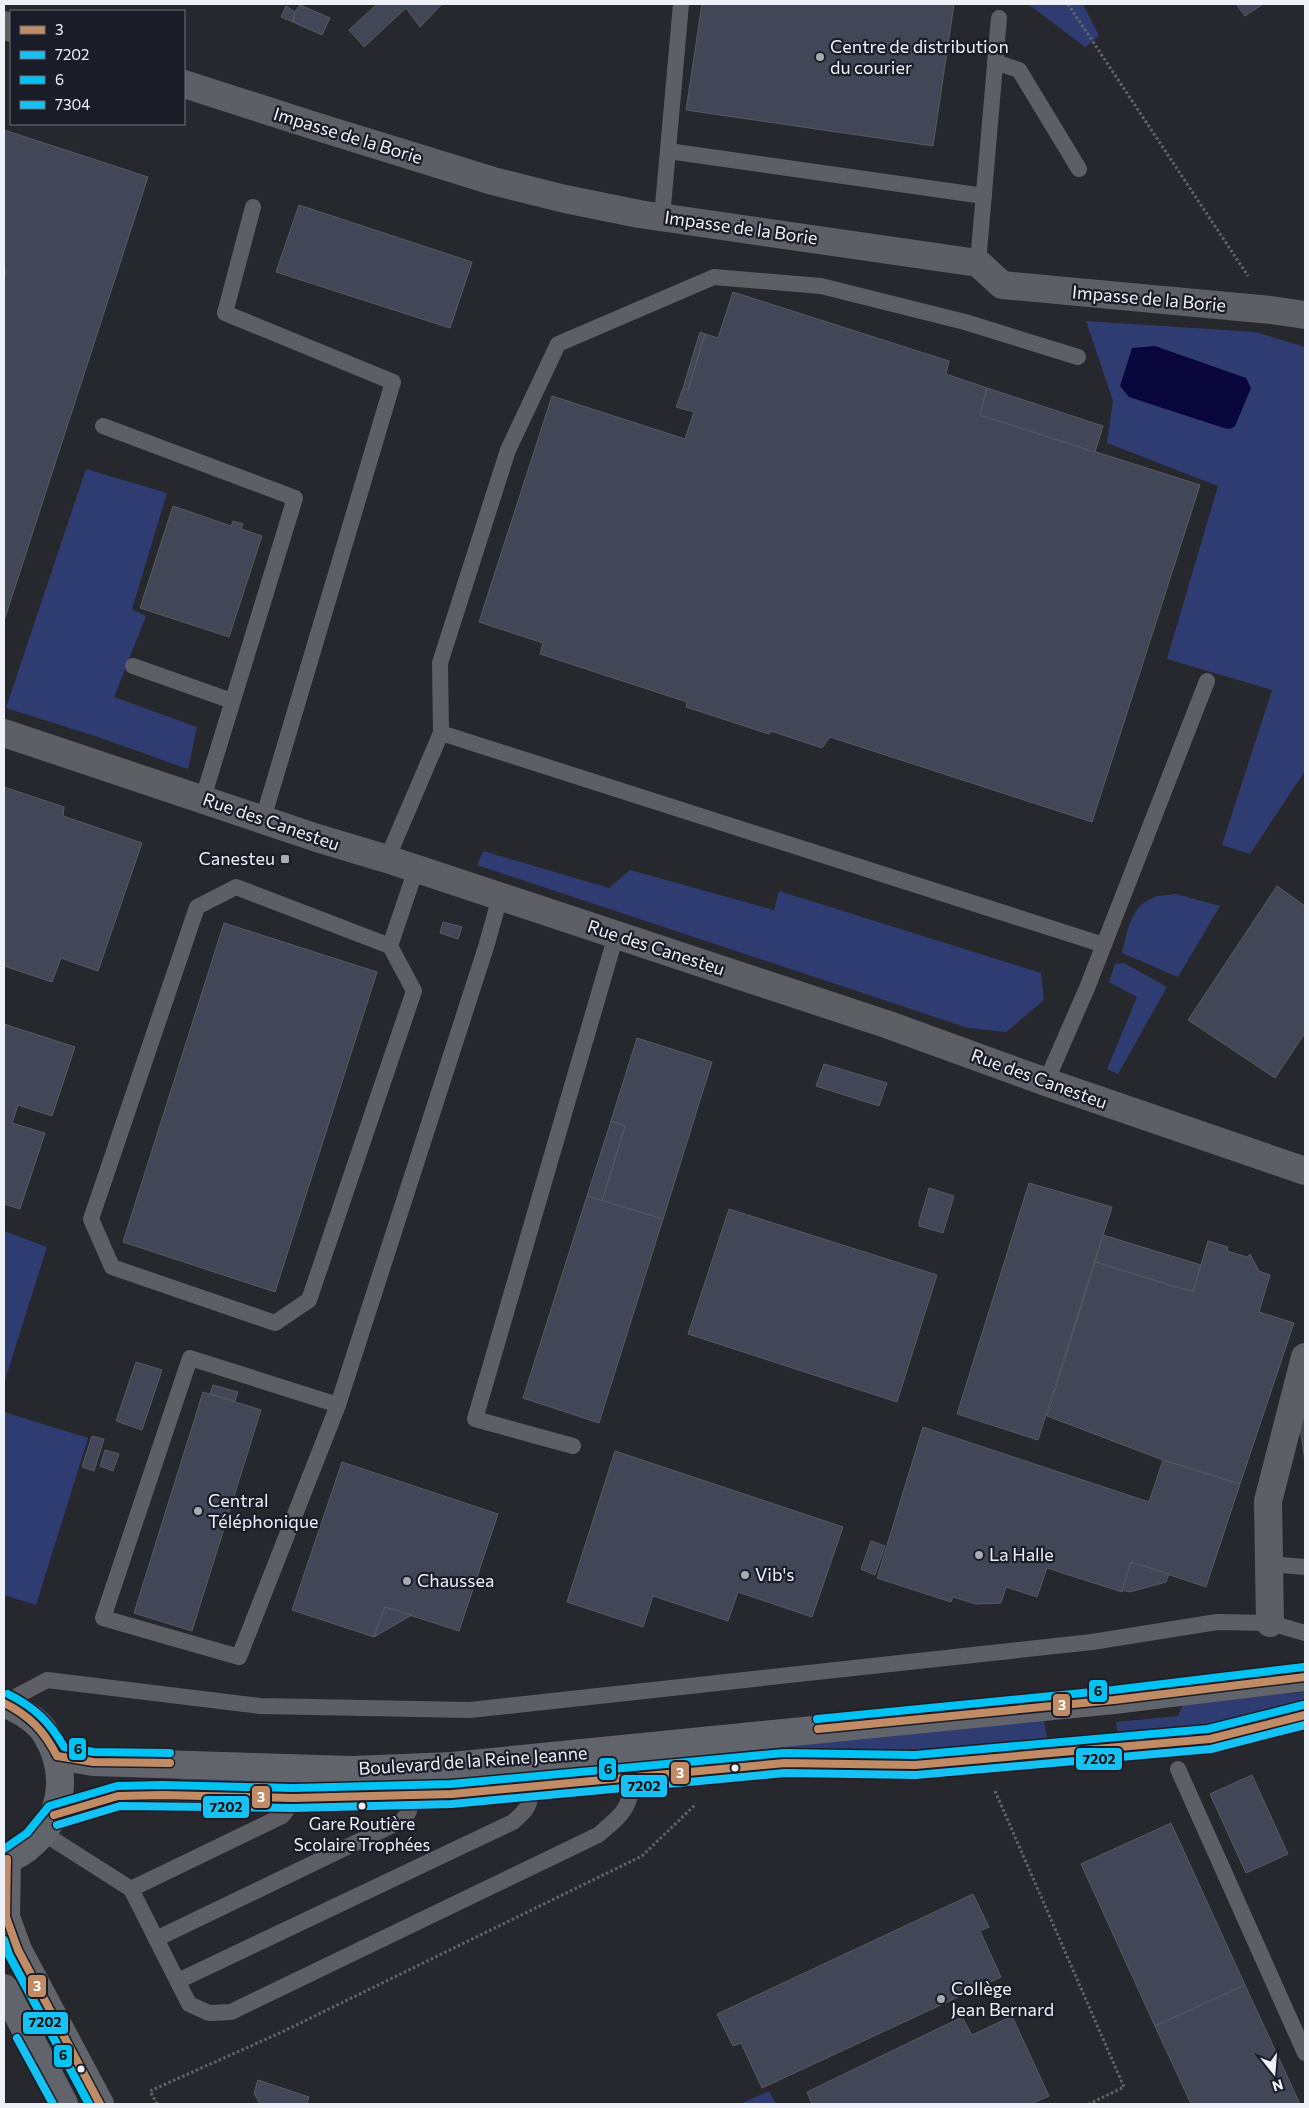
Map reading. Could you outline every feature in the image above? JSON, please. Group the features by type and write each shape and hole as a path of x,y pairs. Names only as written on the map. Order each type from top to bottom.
{"main road":[{"name":"Boulevard de la Reine Jeanne","path":"57,1756 93,1762 353,1770 452,1766 1114,1700 1305,1677"},
{"path":"4,1703 27,1714 45,1732 57,1756 61,1775 60,1789 48,1824 27,1849 6,1859 6,1917 18,1950 100,2104"},
{"name":"Boulevard de la Reine Jeanne","path":"48,1824 118,1796 163,1795 293,1798 452,1794 785,1763 915,1765 1210,1739 1305,1715"},
{"path":"4,1988 64,2104"}],"street":[{"name":"Impasse de la Borie","path":"185,84 493,180 565,199 662,217 978,263 1002,286 1271,310 1305,316"},
{"name":"Rue des Canesteu","path":"4,734 889,1025 1046,1082 1305,1171"},
{"path":"1270,1624 1268,1501 1305,1357"}],"lane":[{"path":"662,217 681,4"},
{"path":"978,263 999,18"},
{"path":"995,62 1018,70 1079,169"},
{"path":"668,151 984,196"},
{"path":"253,207 224,313 393,382 263,819"},
{"path":"387,859 441,734 440,663 508,450 558,344 714,277 821,286 965,322 1078,356"},
{"path":"103,426 295,498 203,798"},
{"path":"134,666 232,701"},
{"path":"1046,1082 1104,945 1208,681"},
{"path":"441,734 1104,945"},
{"path":"390,946 236,887 197,907 91,1219 112,1267 275,1324 309,1300 414,991 390,946 416,869"},
{"path":"338,1405 190,1358 103,1618 239,1657 338,1405 486,947 500,897"},
{"path":"573,1446 475,1419 616,935"},
{"path":"1269,1564 1305,1567"},
{"path":"4,1703 47,1680 260,1706 470,1710 1092,1642 1217,1622 1270,1624 1305,1633"},
{"path":"1178,1770 1305,2053"},
{"path":"48,1824 130,1889 189,2004 209,2013 231,2012 598,1835 620,1817 630,1801 635,1777"},
{"path":"178,1982 513,1822 526,1812 530,1804 532,1786"},
{"path":"156,1939 403,1820 409,1811 412,1795"},
{"path":"130,1889 282,1816 293,1798"}],"path":[{"path":"1068,4 1271,310"},
{"path":"993,1788 1124,2087 1089,2104"},
{"path":"157,2104 150,2091 282,2032 642,1856 698,1802"}],"shaded area":[{"path":"1028,4 1083,4 1099,36 1085,47"},
{"path":"1086,321 1255,332 1305,347 1305,771 1250,854 1222,845 1272,690 1167,659 1218,486 1107,443 1113,401"},
{"path":"1155,346 1246,378 1251,388 1235,426 1230,429 1224,428 1129,397 1120,386 1132,348"},
{"path":"86,469 167,493 132,609 146,616 114,697 197,727 188,769 98,737 6,708"},
{"path":"483,851 609,888 630,870 774,910 779,891 1041,973 1044,1000 1006,1032 968,1028 477,865"},
{"path":"1176,894 1220,906 1178,977 1122,953 1131,921 1139,908 1154,897"},
{"path":"1124,963 1167,987 1118,1074 1107,1069 1137,997 1109,982 1115,964"},
{"path":"4,1231 47,1247 4,1383"},
{"path":"4,1412 88,1438 36,1605 4,1595"},
{"path":"1305,1692 1305,1704 1218,1725 1118,1736 1116,1722 1178,1716 1184,1702"},
{"path":"1043,1715 1048,1743 287,1790 180,1788 180,1770"},
{"path":"769,2091 776,2104 740,2104"}],"building":[{"path":"377,4 442,4 420,27 406,8 364,47 349,30"},
{"name":"Centre de distribution du courier","path":"702,4 954,4 933,146 686,110"},
{"path":"1236,4 1263,4 1245,16"},
{"path":"300,5 330,18 322,35 293,22 295,12"},
{"path":"286,6 295,12 293,22 281,17"},
{"path":"4,130 148,177 4,621 4,278 6,271 4,270"},
{"path":"299,205 472,262 450,328 276,272"},
{"path":"733,292 949,361 946,374 987,388 980,415 1200,485 1092,822 830,737 822,748 771,731 769,734 686,707 687,702 540,654 543,643 479,622 552,396 685,439 694,412 676,407 683,388 688,390 705,334 718,338"},
{"path":"700,332 705,334 688,390 683,388"},
{"path":"987,388 1103,426 1095,452 980,415"},
{"path":"173,506 231,526 233,521 243,524 241,529 262,536 229,637 140,608"},
{"path":"4,787 64,807 63,816 142,843 98,971 61,958 52,982 4,966"},
{"path":"1277,886 1305,906 1305,1033 1275,1078 1188,1020"},
{"path":"443,922 462,927 458,939 440,933"},
{"path":"224,923 377,972 275,1292 123,1242"},
{"path":"4,1024 75,1047 52,1116 18,1105 12,1123 45,1133 20,1209 4,1204"},
{"path":"637,1038 712,1062 663,1219 602,1201 625,1126 611,1121"},
{"path":"824,1064 887,1083 879,1106 816,1086"},
{"path":"611,1121 625,1126 602,1201 587,1196"},
{"path":"1029,1183 1112,1207 1038,1440 957,1414"},
{"path":"929,1188 954,1196 943,1233 919,1226"},
{"path":"587,1196 663,1219 599,1423 523,1398"},
{"path":"729,1209 937,1275 897,1402 688,1334"},
{"path":"1103,1235 1201,1265 1193,1292 1095,1262"},
{"path":"1208,1241 1228,1247 1227,1251 1247,1257 1250,1254 1259,1271 1270,1275 1259,1312 1294,1323 1240,1484 1163,1460 1047,1416 1095,1262 1193,1292"},
{"path":"136,1362 162,1370 142,1430 116,1421"},
{"path":"213,1385 238,1392 235,1401 210,1394"},
{"name":"Central Téléphonique","path":"203,1392 261,1410 192,1631 134,1613"},
{"path":"1305,1410 1305,1462 1300,1426"},
{"path":"923,1427 1149,1502 1163,1460 1240,1484 1206,1587 1131,1562 1122,1592 1047,1568 1037,1597 1006,1587 1001,1603 976,1604 953,1597 951,1602 877,1578"},
{"path":"92,1436 104,1439 94,1471 82,1467"},
{"path":"105,1450 119,1454 113,1471 100,1466"},
{"path":"615,1451 843,1527 812,1617 738,1592 728,1621 653,1596 643,1627 567,1602"},
{"path":"342,1462 498,1514 459,1631 385,1607 374,1637 292,1610"},
{"path":"871,1541 885,1546 875,1575 861,1569"},
{"path":"1131,1562 1169,1574 1166,1582 1130,1592 1122,1590"},
{"path":"385,1607 412,1615 374,1637"},
{"path":"1252,1775 1288,1854 1246,1873 1210,1794"},
{"path":"1171,1823 1245,1985 1155,2026 1081,1864"},
{"path":"973,1894 989,1927 980,1931 1001,1977 762,2088 741,2043 733,2046 717,2014"},
{"path":"1245,1985 1300,2104 1191,2104 1155,2026"},
{"path":"1012,2016 1049,2096 1031,2104 812,2104 807,2092 962,2017 972,2035"},
{"path":"258,2080 309,2097 307,2104 260,2104 254,2093"}],"transit line":[{"name":"6","path":"817,1719 1113,1690 1304,1667"},
{"name":"3","path":"818,1729 1114,1700 1305,1677"},
{"name":"6","path":"8,1694 26,1704 40,1716 53,1730 64,1747 94,1752 170,1753"},
{"name":"3","path":"4,1703 29,1719 47,1739 57,1756"},
{"name":"6","path":"4,1849 27,1833 49,1806 117,1786 163,1785 293,1788 451,1784 784,1753 915,1755 1208,1729 1303,1705"},
{"name":"3","path":"54,1815 118,1796 163,1795 293,1798 452,1794 785,1763 915,1765 1210,1739 1305,1715"},
{"name":"7202","path":"57,1825 120,1806 293,1808 452,1804 785,1773 916,1775 1211,1749 1305,1725"},
{"name":"3","path":"57,1756 93,1762 170,1763"},
{"name":"3","path":"7,1859 6,1917 18,1950 100,2104"},
{"name":"7202","path":"4,1940 9,1955 89,2104"},
{"name":"6","path":"4,1940 9,1955 89,2104"},
{"name":"7304","path":"17,2038 53,2104"}],"place":[{"name":"Centre de distribution du courier","path":"820,57"},
{"name":"Canesteu","path":"285,859"},
{"name":"Central Téléphonique","path":"198,1511"},
{"name":"La Halle","path":"979,1555"},
{"name":"Vib's","path":"745,1575"},
{"name":"Chaussea","path":"407,1581"},
{"name":"Gare Routière Scolaire Trophées","path":"362,1806"},
{"name":"Collège Jean Bernard","path":"941,1999"}]}
